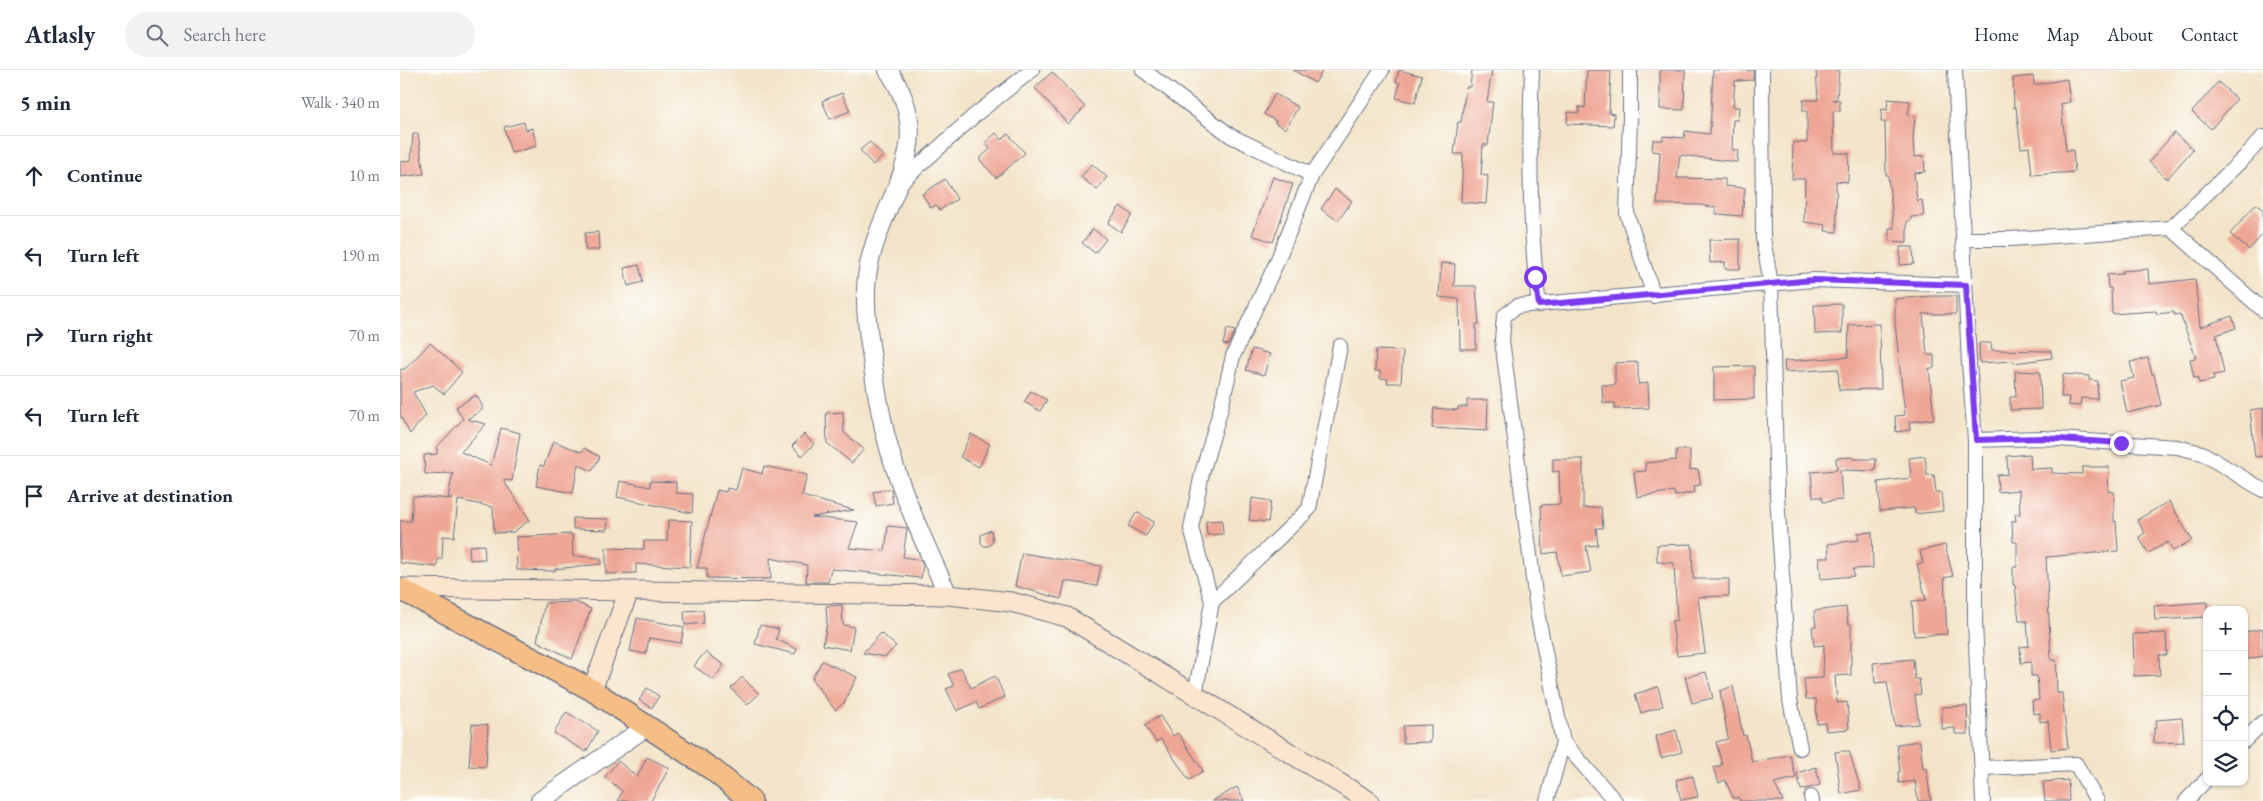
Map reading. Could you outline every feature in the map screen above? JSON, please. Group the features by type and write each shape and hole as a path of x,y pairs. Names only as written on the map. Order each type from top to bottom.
{"main road":[{"path":"400,588 948,595 1011,602 1067,617 1369,801"},
{"path":"400,588 592,690 646,728 713,770 752,801"},
{"path":"592,690 630,591"}],"street":[{"path":"888,70 899,87 907,108 911,131 909,153 898,186 873,245 867,278 866,315 875,380 886,434 908,504 948,595"},
{"path":"898,186 975,115 1032,70"},
{"path":"1143,70 1231,136 1312,175"},
{"path":"1195,695 1212,602 1191,528 1202,473 1221,408 1233,356 1276,264 1312,175 1382,70"},
{"path":"1532,70 1530,178 1535,277 1539,305"},
{"path":"1630,70 1627,214 1654,296"},
{"path":"1762,70 1763,238 1771,284 1776,495 1790,700 1800,748"},
{"path":"1955,70 1976,440 1974,620 1983,801"},
{"path":"1964,240 2010,239 2171,228 2245,157 2263,137"},
{"path":"2171,228 2263,310"},
{"path":"1547,801 1563,742 1538,617 1502,340 1504,316 1517,306 1654,296 1813,280 1966,285"},
{"path":"1212,602 1309,509 1340,346"},
{"path":"1976,440 2043,438 2177,447 2202,454 2263,490"},
{"path":"2248,737 2263,722"},
{"path":"540,801 646,728"},
{"path":"1563,742 1615,801"},
{"path":"1982,768 2076,764 2097,801"},
{"path":"2186,801 2203,783"}],"building":[{"path":"1293,70 1323,70 1315,83"},
{"path":"1399,70 1422,76 1415,103 1396,98 1400,83 1396,82"},
{"path":"1472,70 1492,70 1487,102 1493,102 1488,145 1483,145 1481,175 1488,176 1486,204 1461,202 1463,154 1454,154 1458,122 1461,122 1466,87 1470,87"},
{"path":"1587,70 1611,70 1609,113 1614,114 1613,126 1567,124 1568,112 1579,113 1579,107 1585,108"},
{"path":"1660,70 1685,70 1684,110 1660,109"},
{"path":"1713,70 1753,70 1753,80 1735,81 1733,107 1739,107 1738,120 1733,120 1732,150 1738,150 1737,162 1680,155 1677,178 1725,179 1725,186 1745,188 1742,216 1716,214 1716,208 1701,205 1657,204 1660,152 1652,151 1653,140 1663,140 1663,136 1684,138 1685,131 1710,134"},
{"path":"1816,70 1839,70 1837,98 1833,100 1840,100 1840,111 1833,111 1834,153 1849,153 1848,182 1836,181 1837,232 1825,231 1826,225 1804,222 1805,179 1792,179 1793,142 1807,143 1807,111 1803,111 1803,100 1818,100"},
{"path":"1052,72 1085,107 1068,124 1035,88"},
{"path":"2033,76 2034,85 2067,79 2070,102 2061,104 2066,151 2073,150 2075,172 2032,175 2029,147 2021,148 2016,107 2014,108 2013,78"},
{"path":"2218,82 2237,99 2211,129 2192,112"},
{"path":"842,93 850,111 830,119 822,101"},
{"path":"1275,94 1298,107 1286,129 1264,114"},
{"path":"1888,99 1910,101 1908,115 1915,116 1914,157 1924,156 1925,172 1914,173 1917,201 1922,200 1924,216 1911,217 1911,220 1907,221 1907,242 1889,241 1889,228 1894,228 1888,175 1886,175 1885,122 1881,122 1882,109 1887,110"},
{"path":"524,122 526,130 532,128 537,146 511,153 504,127"},
{"path":"996,133 1002,140 1008,134 1025,153 996,178 979,159 990,149 985,143"},
{"path":"2174,133 2193,149 2167,179 2149,162"},
{"path":"413,134 418,134 424,174 400,177 400,162 411,160"},
{"path":"870,142 883,156 873,165 860,150"},
{"path":"1092,164 1107,177 1097,190 1081,177"},
{"path":"1273,177 1293,184 1273,242 1252,235"},
{"path":"945,179 957,199 940,210 936,205 931,208 922,194"},
{"path":"1335,189 1352,201 1338,221 1321,209"},
{"path":"2256,204 2263,210 2263,234 2249,250 2230,234"},
{"path":"1120,206 1132,215 1121,232 1108,223"},
{"path":"1093,229 1106,239 1095,253 1082,243"},
{"path":"598,232 599,250 585,250 585,233"},
{"path":"1740,239 1740,269 1725,269 1725,262 1710,263 1709,240"},
{"path":"1900,247 1913,247 1914,264 1900,265"},
{"path":"1441,263 1455,264 1454,286 1476,286 1479,324 1476,324 1476,349 1460,349 1459,299 1439,297"},
{"path":"639,265 643,282 628,286 624,268"},
{"path":"2148,269 2149,284 2195,279 2200,327 2232,316 2236,328 2216,335 2224,373 2213,375 2214,380 2199,383 2198,377 2194,378 2190,359 2196,358 2180,314 2174,315 2174,312 2157,314 2156,311 2112,314 2111,288 2108,288 2107,275 2122,274 2122,271"},
{"path":"1956,296 1956,314 1923,314 1927,355 1934,355 1934,368 1929,368 1934,419 1909,422 1910,430 1896,432 1895,416 1905,415 1895,323 1895,299"},
{"path":"1842,304 1842,333 1815,334 1814,305"},
{"path":"1880,324 1881,389 1839,390 1838,369 1785,372 1784,361 1848,357 1849,325"},
{"path":"1227,329 1235,331 1228,345 1223,344"},
{"path":"430,343 462,372 444,394 433,385 413,392 426,415 410,434 400,415 400,369 406,368"},
{"path":"1979,343 1991,343 1992,350 2051,351 2052,358 2014,363 2014,361 1980,363"},
{"path":"1252,349 1270,354 1264,375 1246,370"},
{"path":"1376,350 1403,351 1401,383 1387,383 1388,379 1380,378 1380,371 1375,371"},
{"path":"2148,358 2152,374 2154,374 2161,405 2127,413 2120,381 2134,378 2130,362"},
{"path":"1638,362 1638,384 1648,383 1649,408 1615,409 1615,403 1603,403 1602,385 1615,385 1615,363"},
{"path":"1754,366 1754,399 1714,400 1714,367"},
{"path":"2015,371 2040,372 2041,409 2010,410 2010,397 2016,397"},
{"path":"2063,374 2089,376 2089,380 2098,381 2097,399 2081,398 2080,406 2068,405 2069,397 2061,397"},
{"path":"1031,391 1047,400 1040,411 1024,402"},
{"path":"476,395 482,405 482,410 467,419 486,424 461,452 491,465 501,428 520,433 512,481 503,480 530,520 513,532 494,533 493,507 458,500 454,537 443,536 442,559 438,559 437,567 400,563 400,521 411,521 413,496 453,499 448,498 453,473 425,474 424,455 437,454 437,447 463,419 456,407"},
{"path":"1467,400 1488,400 1487,431 1432,428 1434,408 1458,410 1458,407 1467,407"},
{"path":"2263,408 2263,456 2255,457 2250,410"},
{"path":"843,412 844,433 864,449 852,463 827,443 826,413"},
{"path":"804,434 814,444 802,456 792,446"},
{"path":"971,434 990,444 979,467 960,457"},
{"path":"553,441 582,452 584,448 600,457 592,471 578,464 573,493 536,486 540,465 544,466"},
{"path":"1676,450 1690,450 1690,470 1698,469 1701,485 1694,486 1695,492 1675,496 1674,491 1637,497 1634,472 1646,471 1645,463 1676,460"},
{"path":"2030,454 2031,469 2052,468 2052,473 2082,474 2082,467 2109,467 2108,491 2114,492 2114,522 2116,521 2118,551 2046,557 2051,660 2056,660 2057,693 2062,693 2068,748 2051,750 2048,721 2040,722 2040,713 2033,714 2032,701 2039,700 2037,676 2031,676 2031,662 2021,663 2020,647 2029,646 2027,621 2019,621 2015,585 2013,585 2013,567 2017,567 2017,542 2013,542 2012,521 2016,521 2015,514 2020,514 2019,490 1998,492 1997,475 2008,474 2007,456"},
{"path":"1925,456 1927,475 1934,475 1936,492 1941,492 1943,511 1915,514 1914,508 1880,511 1878,482 1911,478 1909,458"},
{"path":"1853,457 1853,459 1876,459 1875,471 1840,470 1842,500 1823,502 1822,497 1813,497 1811,472 1837,470 1836,458"},
{"path":"1553,459 1583,459 1583,508 1601,507 1603,528 1596,528 1598,545 1586,546 1591,572 1561,576 1557,552 1543,554 1541,505 1560,504 1559,471 1553,472"},
{"path":"764,466 807,475 802,496 854,510 812,517 858,522 849,548 885,551 888,526 907,528 903,557 921,560 923,565 921,578 831,569 828,582 806,582 807,565 770,558 771,579 707,578 707,568 697,568 717,490 726,492 727,488 736,490 742,468 762,474"},
{"path":"620,481 650,487 650,481 676,482 676,493 693,494 692,513 617,497"},
{"path":"891,489 893,503 876,506 873,492"},
{"path":"1252,498 1271,501 1268,522 1249,520"},
{"path":"2169,501 2192,540 2173,551 2168,542 2148,553 2139,537 2145,533 2137,520"},
{"path":"1137,512 1154,522 1146,536 1128,526"},
{"path":"573,518 608,519 607,530 573,529"},
{"path":"668,520 692,521 690,567 636,564 636,573 606,574 606,548 644,549 644,541 667,541"},
{"path":"1222,520 1223,534 1207,535 1206,521"},
{"path":"991,530 993,541 989,546 984,546 981,543 981,535"},
{"path":"1872,532 1873,568 1853,569 1854,576 1821,579 1819,558 1829,558 1828,544 1859,540 1858,533"},
{"path":"572,534 573,556 601,558 601,564 555,569 555,571 517,570 516,537"},
{"path":"1692,544 1693,579 1729,579 1729,596 1698,597 1705,653 1677,656 1672,621 1677,620 1674,563 1657,562 1657,545"},
{"path":"484,545 485,559 470,560 469,546"},
{"path":"1945,545 1953,576 1944,578 1947,634 1914,636 1912,601 1926,600 1917,564 1923,563 1920,551"},
{"path":"1022,553 1101,566 1097,586 1065,581 1061,599 1015,586"},
{"path":"576,602 591,609 572,659 537,641 545,603"},
{"path":"2207,602 2207,606 2203,606 2203,617 2155,620 2154,606"},
{"path":"842,605 843,625 854,627 850,650 823,645 827,622 826,606"},
{"path":"1846,607 1848,624 1851,624 1851,675 1835,676 1837,703 1847,702 1849,729 1826,731 1825,723 1817,724 1816,699 1806,699 1804,679 1823,678 1824,645 1814,646 1812,627 1816,626 1814,611"},
{"path":"703,610 704,623 685,625 684,611"},
{"path":"637,618 684,627 681,643 649,638 646,654 630,651"},
{"path":"760,625 779,629 776,639 797,649 795,654 755,644"},
{"path":"2263,629 2263,656 2248,659 2248,631"},
{"path":"881,633 896,646 885,657 863,653"},
{"path":"2166,633 2167,655 2159,655 2160,675 2134,676 2133,634"},
{"path":"705,652 724,665 713,680 694,666"},
{"path":"1913,659 1915,679 1919,679 1921,694 1915,695 1919,724 1895,726 1887,682 1875,683 1873,663"},
{"path":"822,661 857,677 844,703 835,710 812,679"},
{"path":"961,668 971,688 995,676 1005,697 979,709 976,702 957,711 946,689 954,686 948,674"},
{"path":"1706,672 1713,698 1692,703 1685,677"},
{"path":"742,677 759,694 747,705 731,688"},
{"path":"1733,686 1743,736 1746,735 1752,762 1790,755 1796,778 1774,783 1783,801 1740,801 1738,797 1734,799 1725,780 1719,783 1713,768 1722,765 1716,742 1728,739 1720,691"},
{"path":"1658,687 1663,706 1641,713 1635,694"},
{"path":"647,688 659,696 652,708 639,700"},
{"path":"1967,706 1968,734 1955,734 1955,728 1942,729 1942,707"},
{"path":"566,712 598,731 586,752 554,733"},
{"path":"1160,716 1173,736 1178,733 1203,771 1189,780 1161,739 1156,742 1145,725"},
{"path":"2182,718 2184,742 2154,743 2154,728 2157,728 2156,720"},
{"path":"472,724 488,725 486,767 469,766"},
{"path":"1431,725 1431,742 1403,743 1403,726"},
{"path":"1676,730 1682,752 1661,758 1656,736"},
{"path":"1920,741 1923,769 1926,768 1931,801 1918,801 1915,781 1899,783 1898,772 1900,772 1897,744"},
{"path":"1849,751 1861,790 1841,794 1835,752"},
{"path":"647,757 669,768 651,801 618,801 622,791 605,777 618,761 637,777"},
{"path":"1816,767 1820,785 1801,790 1797,773"},
{"path":"1693,776 1698,797 1681,800 1676,780"},
{"path":"2068,780 2069,801 2045,801 2043,782"},
{"path":"1237,787 1244,801 1212,801"}],"route":[{"path":"1535,277 1539,305 1813,280 1966,285 1969,362 1976,440 2043,438 2121,443"}]}
